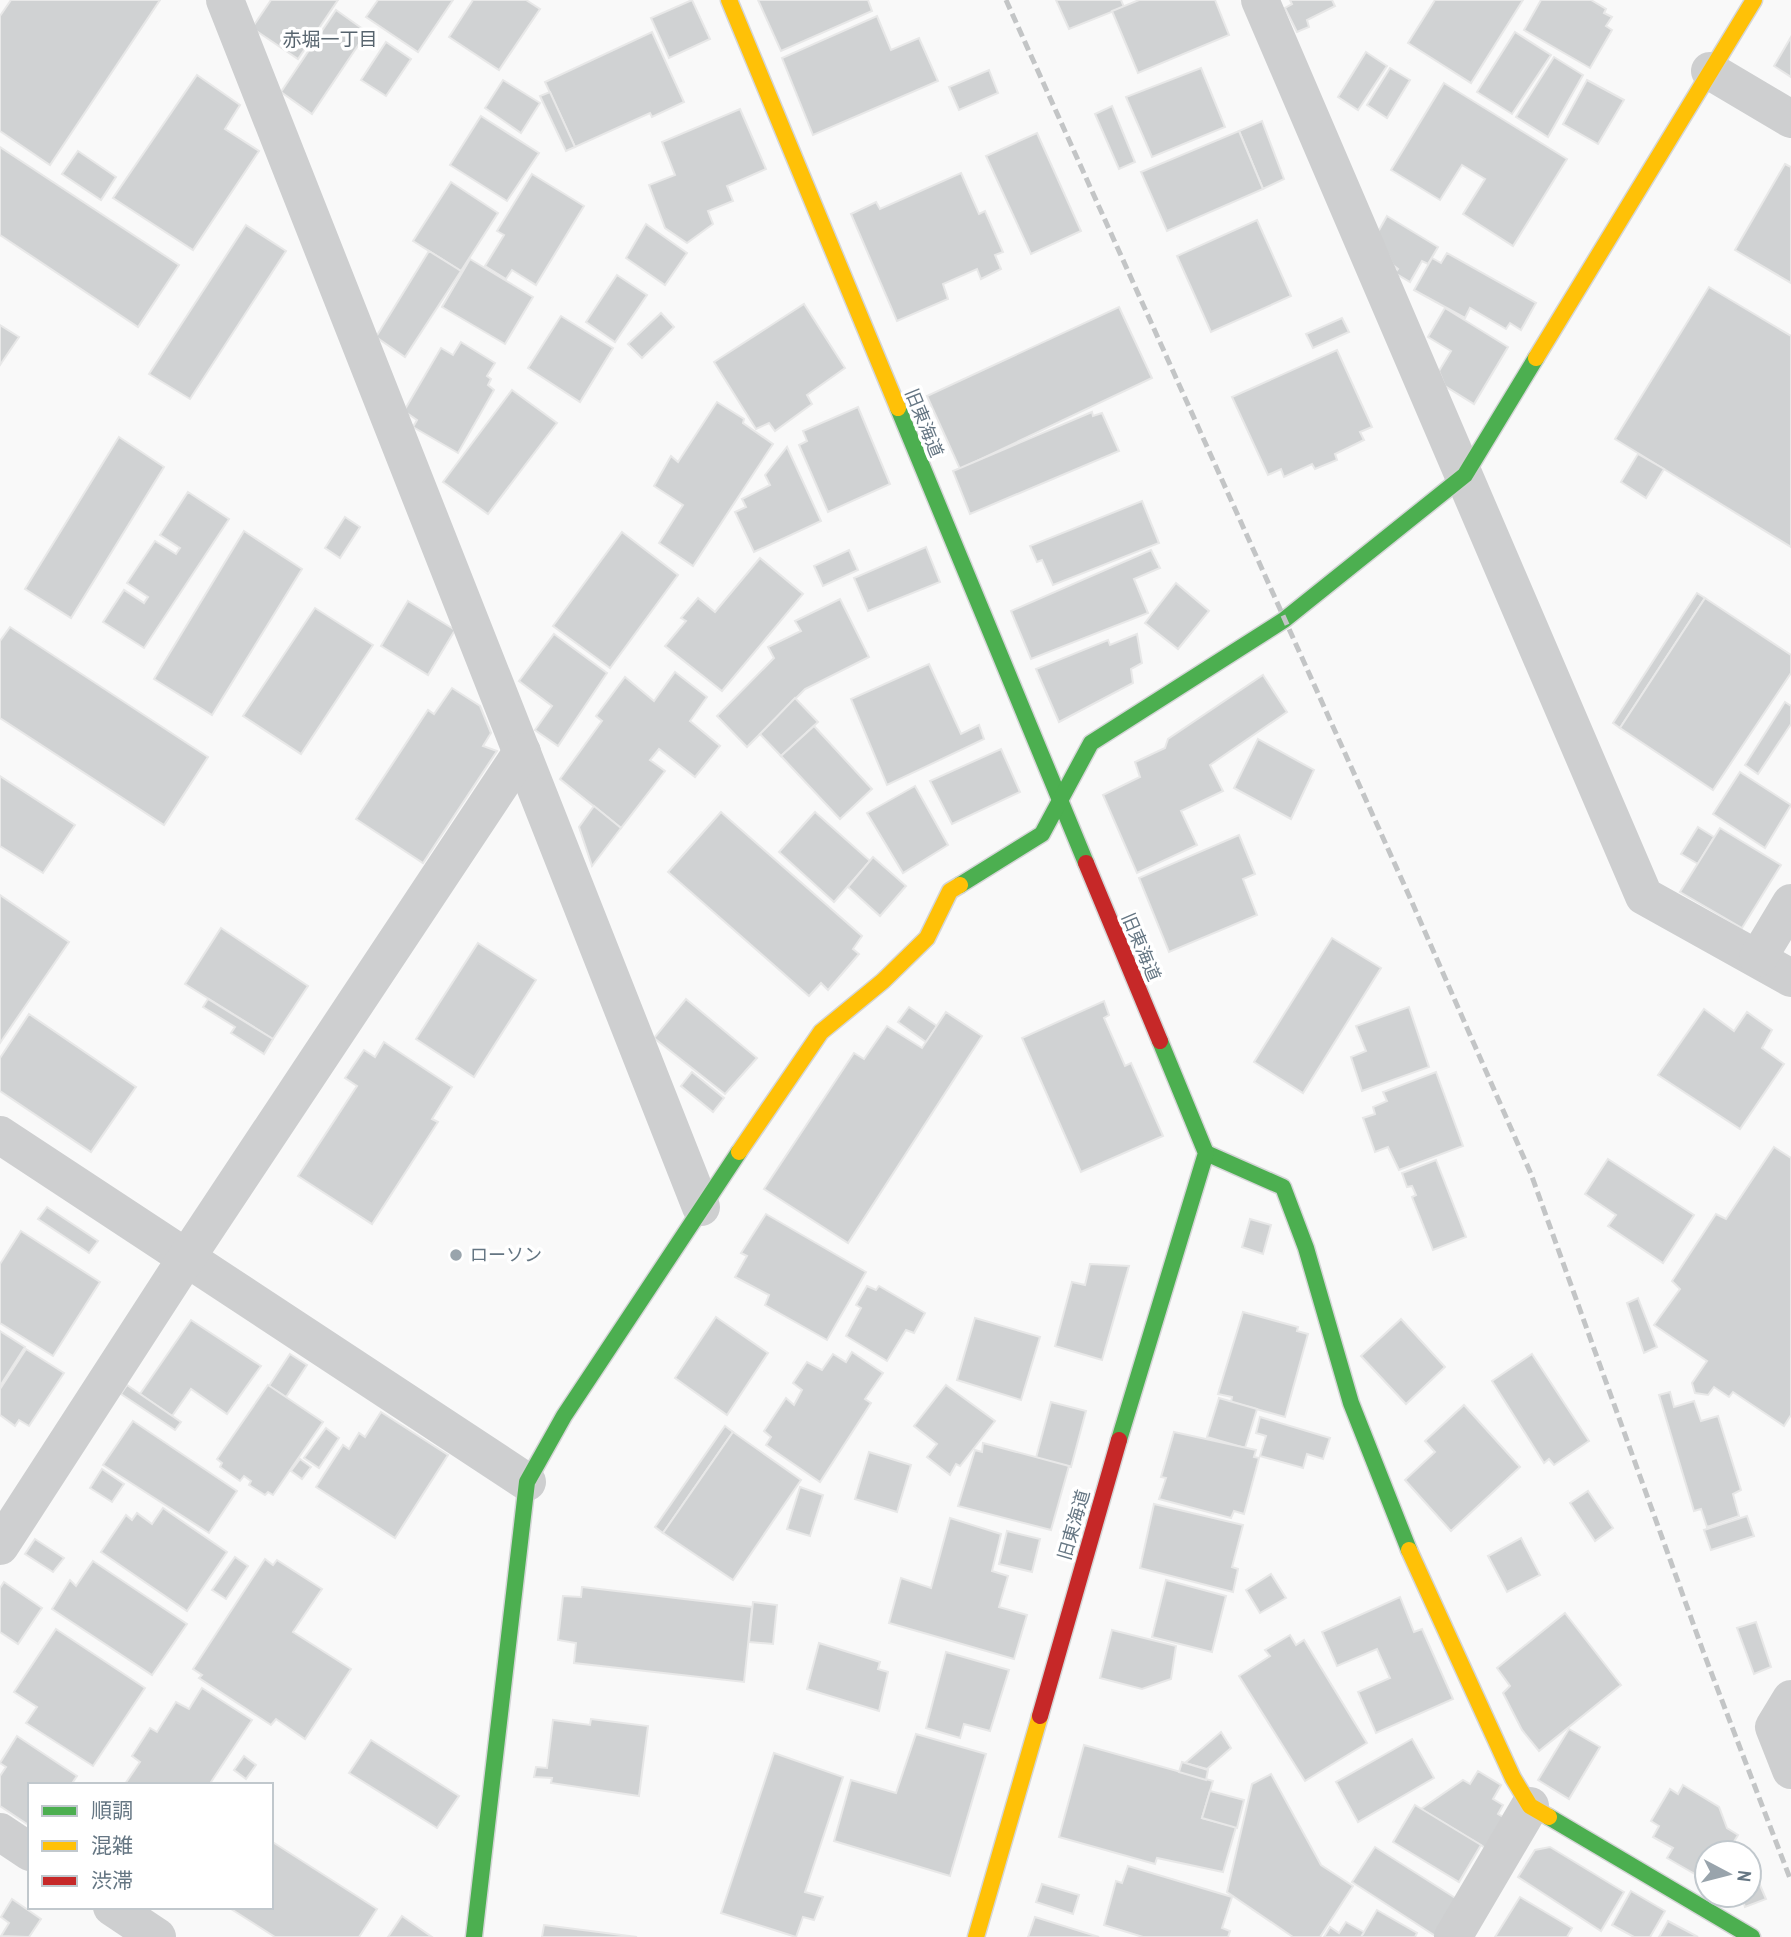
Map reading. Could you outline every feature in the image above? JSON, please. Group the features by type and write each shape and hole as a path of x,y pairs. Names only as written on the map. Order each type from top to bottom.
{"street":[{"path":"225,0 701,1207"},
{"name":"旧東海道","path":"729,0 1206,1153 1144,1352 976,1937"},
{"path":"1260,0 1644,896 1791,978"},
{"path":"474,1937 527,1482 564,1416 701,1207 821,1032 883,981 927,938 950,891 1042,834 1058,799 1091,743 1284,620 1465,475 1754,0"},
{"path":"1710,71 1791,119"},
{"path":"0,1546 187,1257 522,752"},
{"path":"1758,958 1791,903"},
{"path":"0,1135 527,1482"},
{"path":"1206,1153 1283,1187 1304,1234 1360,1430 1507,1766 1530,1806 1752,1937"},
{"path":"1791,1699 1774,1727 1791,1770"},
{"path":"1453,1937 1530,1806"},
{"path":"0,1832 28,1851"},
{"path":"115,1909 157,1937"}],"building":[{"path":"11,0 160,0 50,165 0,131 0,16"},
{"path":"271,0 338,0 298,59 252,28"},
{"path":"378,0 453,0 418,52 366,17"},
{"path":"473,0 526,0 540,9 499,70 449,37"},
{"path":"692,0 710,39 669,58 651,18"},
{"path":"758,0 868,0 872,11 781,51"},
{"path":"1056,0 1121,0 1124,7 1069,29"},
{"path":"1139,0 1215,0 1229,35 1138,73 1112,11"},
{"path":"1290,0 1332,0 1335,6 1307,20 1309,27 1297,32 1285,8 1292,4"},
{"path":"1435,0 1523,0 1471,83 1408,43"},
{"path":"1541,0 1591,0 1606,9 1604,13 1612,17 1606,26 1612,30 1590,68 1524,30"},
{"path":"336,10 367,32 312,114 281,92"},
{"path":"877,16 891,50 919,38 938,81 813,135 782,58"},
{"path":"652,32 684,102 652,117 650,113 575,147 545,82"},
{"path":"1515,32 1551,55 1512,114 1477,92"},
{"path":"1791,37 1791,77 1774,66"},
{"path":"386,42 411,59 386,96 361,80"},
{"path":"1366,52 1387,66 1358,110 1338,97"},
{"path":"1554,57 1583,75 1548,137 1516,117"},
{"path":"1201,68 1225,127 1152,157 1126,97"},
{"path":"1390,68 1410,80 1387,118 1367,105"},
{"path":"989,70 998,93 959,110 949,87"},
{"path":"197,75 240,105 225,129 259,151 193,250 113,198"},
{"path":"503,80 540,103 521,133 485,108"},
{"path":"1587,80 1624,100 1598,144 1563,124"},
{"path":"1444,83 1567,159 1513,246 1463,214 1485,179 1462,165 1440,200 1391,170"},
{"path":"550,92 575,147 566,151 540,96"},
{"path":"1112,106 1135,162 1119,169 1095,114"},
{"path":"740,109 766,169 727,186 733,201 708,211 713,224 687,243 665,228 649,185 675,175 662,142"},
{"path":"481,116 539,153 507,201 450,165"},
{"path":"1262,121 1284,179 1263,189 1239,131"},
{"path":"1239,131 1263,189 1167,231 1141,172"},
{"path":"1037,133 1081,231 1031,254 986,156"},
{"path":"0,147 179,265 138,327 0,235"},
{"path":"78,151 116,177 101,200 62,174"},
{"path":"1785,164 1791,167 1791,283 1735,250"},
{"path":"961,173 979,214 985,211 1003,252 995,255 1001,269 981,279 977,269 943,284 948,299 897,321 851,214 876,202 880,209"},
{"path":"532,174 584,206 536,285 512,270 506,279 485,266 504,235 497,231"},
{"path":"451,182 498,213 461,271 413,241"},
{"path":"1387,216 1438,247 1428,264 1422,261 1410,282 1395,273 1398,269 1393,265 1378,232"},
{"path":"1257,220 1291,296 1211,332 1177,256"},
{"path":"646,224 687,253 665,285 626,258"},
{"path":"246,225 286,251 190,399 149,374"},
{"path":"429,251 461,271 405,357 376,337"},
{"path":"1447,253 1536,303 1521,330 1510,323 1506,329 1470,308 1465,318 1414,290 1432,258 1441,263"},
{"path":"470,259 533,297 505,344 442,307"},
{"path":"617,275 647,295 615,342 586,322"},
{"path":"1709,287 1791,336 1791,547 1615,439"},
{"path":"804,304 845,368 807,395 812,404 775,431 769,423 756,429 714,362"},
{"path":"1119,307 1152,378 960,469 927,396"},
{"path":"1445,308 1508,347 1474,404 1445,386 1439,371 1451,351 1428,337"},
{"path":"661,313 674,327 642,358 628,344"},
{"path":"561,316 613,348 580,402 528,368"},
{"path":"1342,318 1349,332 1313,348 1306,334"},
{"path":"0,325 19,337 0,365"},
{"path":"461,342 495,363 487,376 491,379 488,385 494,390 458,453 413,427 417,420 404,411 441,348 453,355"},
{"path":"1337,350 1372,427 1360,432 1364,440 1335,454 1337,460 1315,469 1312,464 1284,477 1281,469 1268,475 1232,397"},
{"path":"512,390 557,423 488,514 443,482"},
{"path":"717,402 744,419 743,423 773,444 693,566 659,543 683,505 654,486 671,456 678,462"},
{"path":"858,407 890,484 828,512 799,445 807,441 803,431"},
{"path":"1092,412 1093,416 1102,413 1119,451 970,514 953,471"},
{"path":"119,437 164,467 71,618 25,589"},
{"path":"787,447 821,521 754,552 735,512 746,507 742,499 770,485 765,475"},
{"path":"1638,454 1664,469 1646,498 1621,482"},
{"path":"188,492 229,519 144,648 103,622 124,590 144,603 148,597 127,583 155,541 176,554 180,548 160,535"},
{"path":"1142,501 1159,543 1053,585 1042,560 1037,562 1030,546"},
{"path":"345,517 360,527 340,558 325,548"},
{"path":"244,531 302,569 212,715 154,679"},
{"path":"622,532 678,575 610,668 553,626"},
{"path":"926,547 940,582 868,611 854,578"},
{"path":"849,550 858,570 823,586 814,566"},
{"path":"1151,550 1160,568 1134,579 1148,613 1031,659 1011,611"},
{"path":"760,558 803,594 722,691 665,646 686,621 681,618 698,598 715,612"},
{"path":"1176,583 1209,611 1178,649 1145,623"},
{"path":"1697,593 1705,598 1620,728 1613,723"},
{"path":"1705,598 1791,655 1791,673 1713,790 1620,728"},
{"path":"840,599 869,657 805,689 747,747 717,716 774,658 768,647 801,631 795,621"},
{"path":"408,601 455,630 428,675 381,646"},
{"path":"315,608 373,645 301,754 243,716"},
{"path":"10,627 208,757 164,825 0,718 0,641"},
{"path":"554,634 607,673 558,746 535,730 552,706 519,681"},
{"path":"1137,634 1142,663 1131,669 1133,683 1059,722 1036,669 1108,640 1110,645"},
{"path":"929,664 961,734 979,725 984,739 887,785 851,699"},
{"path":"675,672 707,697 690,721 720,746 695,777 659,749 650,760 665,771 621,828 560,779 602,721 596,716 625,677 654,701"},
{"path":"1263,675 1287,712 1210,765 1223,791 1181,811 1197,845 1137,873 1103,795 1140,777 1135,762 1165,748 1168,739"},
{"path":"452,688 480,706 491,733 483,746 497,751 423,863 356,819 428,710 434,714"},
{"path":"795,698 818,722 781,756 760,734"},
{"path":"1785,702 1791,706 1791,724 1758,774 1745,765"},
{"path":"814,726 872,789 840,819 781,756"},
{"path":"1258,739 1314,770 1291,819 1234,788"},
{"path":"1001,749 1020,792 952,824 930,781"},
{"path":"1740,772 1791,805 1765,848 1713,814"},
{"path":"0,776 75,825 43,873 0,846"},
{"path":"915,786 948,845 903,873 867,813"},
{"path":"594,806 621,828 592,866 579,827"},
{"path":"721,812 862,936 853,949 859,954 828,990 821,983 809,996 668,872"},
{"path":"815,812 870,861 834,902 779,852"},
{"path":"1698,827 1714,837 1698,864 1681,854"},
{"path":"1720,828 1781,865 1742,928 1680,892"},
{"path":"1239,835 1255,874 1243,879 1257,915 1169,952 1139,878"},
{"path":"873,857 906,886 880,916 848,887"},
{"path":"0,895 69,942 0,1043"},
{"path":"221,928 308,986 273,1039 185,984"},
{"path":"1332,938 1381,968 1303,1093 1254,1062"},
{"path":"478,943 536,980 474,1077 416,1039"},
{"path":"208,999 273,1039 264,1054 231,1033 235,1027 203,1007"},
{"path":"686,999 757,1058 725,1094 654,1038"},
{"path":"1104,1001 1109,1015 1104,1018 1125,1066 1131,1063 1163,1136 1081,1172 1022,1038"},
{"path":"909,1007 937,1026 926,1042 898,1022"},
{"path":"1409,1007 1429,1067 1362,1091 1351,1057 1366,1051 1356,1026"},
{"path":"1704,1009 1734,1031 1747,1012 1772,1030 1762,1048 1784,1064 1740,1129 1658,1075"},
{"path":"946,1012 982,1036 848,1243 764,1189 854,1053 864,1059 887,1026 922,1048"},
{"path":"29,1014 136,1087 91,1152 0,1091 0,1058"},
{"path":"384,1042 452,1087 432,1119 438,1122 372,1224 298,1176 357,1086 345,1078 364,1050 375,1057"},
{"path":"692,1072 724,1098 713,1112 681,1086"},
{"path":"1436,1072 1463,1146 1399,1170 1388,1147 1375,1152 1363,1118 1375,1114 1373,1107 1387,1101 1383,1092"},
{"path":"1774,1147 1791,1158 1791,1415 1784,1426 1733,1392 1729,1397 1714,1387 1708,1395 1695,1393 1692,1383 1707,1361 1654,1325 1680,1289 1672,1281 1716,1214 1726,1219"},
{"path":"1608,1159 1694,1215 1663,1263 1608,1226 1616,1215 1585,1194"},
{"path":"1436,1160 1466,1237 1433,1250 1412,1197 1416,1195 1412,1186 1407,1187 1402,1173"},
{"path":"47,1207 98,1241 89,1253 38,1219"},
{"path":"766,1214 866,1272 827,1340 765,1305 769,1295 735,1277 747,1256 741,1253"},
{"path":"1250,1219 1271,1225 1263,1254 1242,1247"},
{"path":"21,1231 100,1282 53,1356 0,1323 0,1264"},
{"path":"1090,1264 1129,1266 1102,1360 1055,1346 1072,1282 1085,1285"},
{"path":"867,1286 876,1290 879,1286 925,1313 914,1333 906,1330 887,1361 846,1336 861,1308 856,1305"},
{"path":"1638,1298 1657,1347 1644,1353 1627,1303"},
{"path":"1243,1312 1298,1327 1297,1331 1308,1334 1285,1417 1231,1402 1232,1397 1218,1394"},
{"path":"716,1317 768,1353 727,1415 675,1378"},
{"path":"975,1318 1040,1337 1021,1400 957,1380"},
{"path":"1401,1319 1445,1367 1406,1404 1361,1356"},
{"path":"191,1320 261,1366 227,1414 191,1389 172,1416 140,1394"},
{"path":"0,1331 25,1347 0,1386"},
{"path":"26,1349 64,1373 29,1426 19,1420 15,1426 0,1415 0,1389"},
{"path":"852,1352 883,1373 865,1399 871,1403 820,1482 766,1445 771,1437 764,1431 786,1398 794,1405 802,1390 793,1383 807,1362 822,1370 833,1354 846,1362"},
{"path":"290,1354 307,1365 286,1397 269,1386"},
{"path":"1532,1354 1589,1441 1554,1465 1549,1459 1544,1463 1492,1381"},
{"path":"127,1385 181,1422 175,1430 121,1394"},
{"path":"268,1385 323,1422 273,1495 268,1492 265,1495 249,1485 251,1481 244,1476 240,1481 220,1467 222,1463 217,1459"},
{"path":"946,1385 995,1421 960,1466 956,1464 950,1475 927,1457 937,1444 914,1426"},
{"path":"1670,1392 1674,1407 1694,1401 1701,1421 1718,1416 1741,1490 1733,1494 1739,1516 1707,1527 1701,1509 1694,1511 1659,1395"},
{"path":"1219,1398 1257,1409 1245,1448 1207,1437"},
{"path":"1051,1402 1086,1411 1071,1467 1036,1458"},
{"path":"1464,1405 1520,1467 1451,1531 1405,1480 1435,1452 1425,1441"},
{"path":"381,1412 448,1455 395,1538 316,1487 343,1445 349,1449 359,1433 365,1437"},
{"path":"1260,1417 1330,1438 1323,1459 1307,1454 1303,1468 1260,1456 1266,1436 1256,1433"},
{"path":"133,1421 237,1491 209,1533 103,1465"},
{"path":"725,1426 733,1432 663,1533 655,1527"},
{"path":"326,1428 339,1438 319,1468 304,1458"},
{"path":"733,1432 801,1480 733,1580 663,1533"},
{"path":"1174,1432 1256,1450 1254,1457 1259,1458 1244,1514 1234,1511 1231,1518 1159,1499 1166,1478 1161,1477"},
{"path":"983,1443 1069,1466 1051,1530 958,1506 975,1450 982,1452"},
{"path":"869,1452 911,1465 897,1512 855,1499"},
{"path":"300,1459 311,1467 302,1479 291,1471"},
{"path":"102,1469 124,1484 112,1502 90,1488"},
{"path":"800,1487 823,1495 810,1536 787,1529"},
{"path":"1588,1491 1613,1528 1595,1541 1570,1503"},
{"path":"1154,1504 1243,1525 1232,1567 1238,1569 1233,1592 1140,1568"},
{"path":"163,1508 227,1552 187,1611 101,1552 126,1515 132,1520 137,1513 152,1524"},
{"path":"1747,1516 1754,1536 1711,1550 1704,1530"},
{"path":"950,1518 1001,1534 992,1571 1008,1576 999,1607 1027,1615 1014,1659 889,1623 901,1578 931,1588"},
{"path":"1007,1531 1040,1539 1032,1572 999,1564"},
{"path":"1521,1538 1540,1575 1507,1592 1488,1556"},
{"path":"35,1539 64,1558 53,1572 25,1554"},
{"path":"235,1557 248,1566 226,1599 212,1590"},
{"path":"265,1559 273,1565 277,1560 322,1589 293,1632 351,1669 305,1739 276,1719 271,1725 199,1678 202,1675 193,1669"},
{"path":"93,1561 187,1624 152,1675 52,1609 70,1580 76,1586"},
{"path":"1271,1574 1286,1598 1260,1613 1246,1590"},
{"path":"1166,1580 1226,1596 1212,1652 1152,1637"},
{"path":"4,1582 42,1608 18,1644 0,1632 0,1588"},
{"path":"582,1587 752,1607 744,1682 574,1663 576,1643 558,1640 563,1596 581,1597"},
{"path":"1400,1597 1414,1632 1422,1629 1453,1699 1376,1733 1358,1692 1390,1678 1377,1649 1337,1666 1322,1632"},
{"path":"753,1602 777,1605 773,1644 749,1642"},
{"path":"1565,1613 1621,1685 1539,1751 1522,1730 1503,1693 1510,1686 1497,1668"},
{"path":"1756,1622 1771,1667 1754,1674 1737,1628"},
{"path":"56,1629 145,1688 93,1766 26,1723 37,1707 14,1692"},
{"path":"1112,1630 1176,1646 1171,1679 1142,1689 1100,1678"},
{"path":"1290,1635 1296,1645 1304,1640 1367,1743 1305,1781 1239,1676 1270,1656 1265,1650"},
{"path":"819,1643 880,1662 878,1669 888,1672 879,1711 807,1689"},
{"path":"946,1652 1009,1670 990,1731 964,1724 960,1738 926,1728"},
{"path":"202,1688 252,1720 210,1783 126,1783 140,1762 132,1756 150,1728 157,1732 176,1702 189,1709"},
{"path":"591,1719 648,1726 639,1796 551,1783 552,1778 534,1777 536,1767 547,1768 553,1720 590,1725"},
{"path":"1569,1729 1600,1747 1569,1799 1538,1780"},
{"path":"1221,1732 1231,1748 1207,1769 1185,1763"},
{"path":"916,1734 986,1754 950,1876 834,1841 851,1780 896,1793"},
{"path":"17,1736 77,1776 72,1783 28,1783 28,1825 0,1806 0,1776 6,1767 0,1763"},
{"path":"1412,1739 1434,1778 1358,1822 1336,1782"},
{"path":"371,1740 459,1796 437,1828 349,1773"},
{"path":"1084,1745 1213,1781 1202,1818 1236,1827 1223,1872 1157,1858 1155,1864 1059,1837"},
{"path":"774,1753 843,1777 805,1892 823,1897 814,1920 803,1917 796,1937 721,1913"},
{"path":"244,1756 256,1765 246,1779 234,1770"},
{"path":"1182,1762 1208,1770 1206,1780 1179,1772"},
{"path":"1478,1771 1501,1785 1493,1799 1503,1805 1498,1814 1503,1817 1489,1850 1421,1809 1463,1780 1470,1784"},
{"path":"1271,1774 1321,1865 1353,1886 1320,1937 1293,1937 1227,1892 1252,1784"},
{"path":"1683,1785 1719,1807 1727,1828 1738,1835 1736,1839 1693,1839 1693,1873 1667,1858 1673,1848 1653,1837 1659,1826 1651,1821 1670,1789 1678,1794"},
{"path":"1210,1791 1244,1800 1237,1828 1202,1818"},
{"path":"1415,1805 1481,1845 1459,1882 1393,1842"},
{"path":"273,1842 377,1909 359,1937 275,1937 231,1909 273,1909"},
{"path":"1375,1847 1460,1901 1437,1937 1352,1882"},
{"path":"1550,1847 1624,1892 1601,1931 1518,1877 1535,1850"},
{"path":"1128,1866 1232,1897 1222,1928 1230,1931 1228,1937 1143,1937 1104,1925 1116,1881 1122,1883"},
{"path":"1042,1884 1079,1895 1073,1914 1036,1902"},
{"path":"1631,1891 1665,1911 1650,1937 1634,1937 1612,1925"},
{"path":"1520,1897 1572,1928 1567,1937 1495,1937"},
{"path":"12,1899 41,1919 29,1937 1,1936 9,1923 1,1917"},
{"path":"1377,1910 1417,1933 1415,1937 1361,1937"},
{"path":"402,1916 432,1937 388,1937"},
{"path":"1035,1917 1099,1937 1028,1937"},
{"path":"1668,1921 1698,1937 1659,1937"},
{"path":"1346,1922 1364,1932 1361,1937 1324,1937 1330,1927 1339,1933"},
{"path":"544,1925 637,1937 542,1937"}],"railway":[{"path":"1006,0 1411,900 1531,1174 1703,1651 1791,1881"}],"traffic: fast":[{"path":"960,885 1042,834 1091,743 1284,620 1465,475 1536,358"},
{"path":"898,408 1086,863"},
{"path":"1119,1440 1206,1153 1160,1041"},
{"path":"474,1937 527,1482 564,1416 739,1152"},
{"path":"1206,1153 1283,1187 1306,1248 1351,1403 1409,1550"},
{"path":"1549,1817 1752,1937"}],"traffic: slow":[{"path":"729,0 898,408"},
{"path":"1536,358 1754,0"},
{"path":"739,1152 821,1032 883,981 927,938 950,891 960,885"},
{"path":"1409,1550 1513,1778 1530,1806 1549,1817"},
{"path":"976,1937 1040,1716"}],"traffic: jam":[{"path":"1086,863 1160,1041"},
{"path":"1040,1716 1119,1440"}],"place":[{"name":"ローソン","path":"456,1255"}],"district":[{"name":"赤堀一丁目","path":"330,39"}]}
